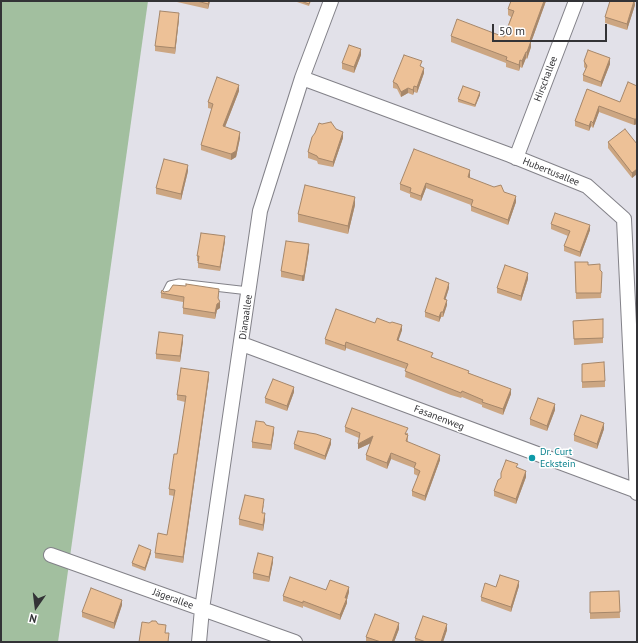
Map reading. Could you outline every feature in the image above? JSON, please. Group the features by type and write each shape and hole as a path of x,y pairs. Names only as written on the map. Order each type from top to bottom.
{"street":[{"name":"Dianaallee","path":"199,642 202,609 242,344 260,210 302,78 331,1"},
{"name":"Hirschallee","path":"516,158 576,1"},
{"name":"Hubertusallee","path":"302,78 587,186 624,219 637,492"},
{"name":"Fasanenweg","path":"242,344 637,492"},
{"name":"Jägerallee","path":"51,555 295,642"}],"lane":[{"path":"166,293 170,285 179,283 249,291"}],"green space":[{"path":"1,1 148,1 58,642 1,642"}],"building":[{"path":"197,1 209,1 208,4"},
{"path":"301,1 310,1 309,4"},
{"path":"511,1 544,1 527,52 522,61 520,60 519,65 506,60 507,57 451,36 457,19 504,37 514,11 508,9"},
{"path":"610,1 634,1 627,24 605,17"},
{"path":"160,11 179,13 175,48 155,46"},
{"path":"349,45 361,49 354,67 342,63"},
{"path":"588,50 610,58 601,82 583,75 587,66 584,61"},
{"path":"404,55 422,61 420,66 424,68 417,87 414,86 413,90 408,88 401,92 397,84 393,82"},
{"path":"217,77 239,85 223,126 240,132 236,151 231,154 201,145 213,104 208,102"},
{"path":"628,82 637,86 637,119 599,106 593,123 591,121 589,126 575,121 587,89 620,102"},
{"path":"463,86 480,92 475,105 458,99"},
{"path":"331,122 336,129 343,132 333,162 318,158 317,156 308,152 312,137 319,123 322,124"},
{"path":"625,129 637,144 637,169 632,173 608,142"},
{"path":"414,149 470,170 468,177 494,187 501,185 504,192 516,196 508,220 471,206 473,200 426,183 421,196 410,192 411,188 400,184"},
{"path":"164,159 188,165 181,194 156,188"},
{"path":"305,185 355,197 348,226 298,214"},
{"path":"555,213 590,225 580,252 564,246 570,231 551,224"},
{"path":"201,233 225,236 220,267 198,263 199,256 197,256"},
{"path":"286,241 309,244 304,275 302,276 281,271"},
{"path":"575,262 588,262 588,265 600,264 600,270 602,272 601,293 576,293"},
{"path":"505,265 528,273 521,296 497,288"},
{"path":"436,278 449,283 444,299 447,300 443,312 441,312 439,317 425,312"},
{"path":"186,284 219,289 218,298 220,302 217,304 215,313 183,308 184,297 161,293 162,290 164,292 169,291 173,285 186,286"},
{"path":"336,309 375,323 377,318 390,323 392,322 402,325 397,340 433,353 431,357 469,371 468,373 511,389 503,409 482,402 483,400 462,391 461,393 405,371 408,364 346,342 345,346 325,339"},
{"path":"603,319 603,338 574,339 573,321"},
{"path":"159,332 183,335 180,356 156,354"},
{"path":"604,362 605,381 582,382 582,364"},
{"path":"181,368 209,372 183,557 155,553 158,533 167,535 175,490 169,489 174,454 177,454 186,396 177,395"},
{"path":"273,379 294,387 287,406 265,398"},
{"path":"538,398 555,404 547,426 530,419"},
{"path":"352,408 408,428 405,434 408,435 406,441 440,455 425,496 412,491 420,471 414,468 416,463 391,453 387,463 366,455 373,436 358,444 360,433 345,427"},
{"path":"581,415 604,423 597,444 574,435"},
{"path":"256,421 264,422 266,425 274,427 271,445 252,442"},
{"path":"298,431 316,434 331,439 325,456 294,444"},
{"path":"506,460 518,464 516,467 526,471 516,499 494,491 498,480 501,478 501,473"},
{"path":"245,495 264,499 262,513 265,513 263,525 239,519"},
{"path":"139,545 151,550 145,568 132,563"},
{"path":"258,553 273,557 269,577 253,573"},
{"path":"500,575 519,581 511,607 481,597 485,583 496,587"},
{"path":"290,577 326,590 330,580 349,587 345,598 347,598 340,615 303,601 303,603 283,596"},
{"path":"91,588 122,600 114,623 82,612"},
{"path":"619,591 620,612 590,613 590,592"},
{"path":"375,614 399,623 392,642 381,642 366,637"},
{"path":"423,616 447,624 441,642 426,642 415,638"},
{"path":"156,621 158,624 166,625 165,633 169,633 168,642 139,642 142,622 149,623"}],"place":[{"name":"Dr. Curt Eckstein","path":"532,458"}]}
